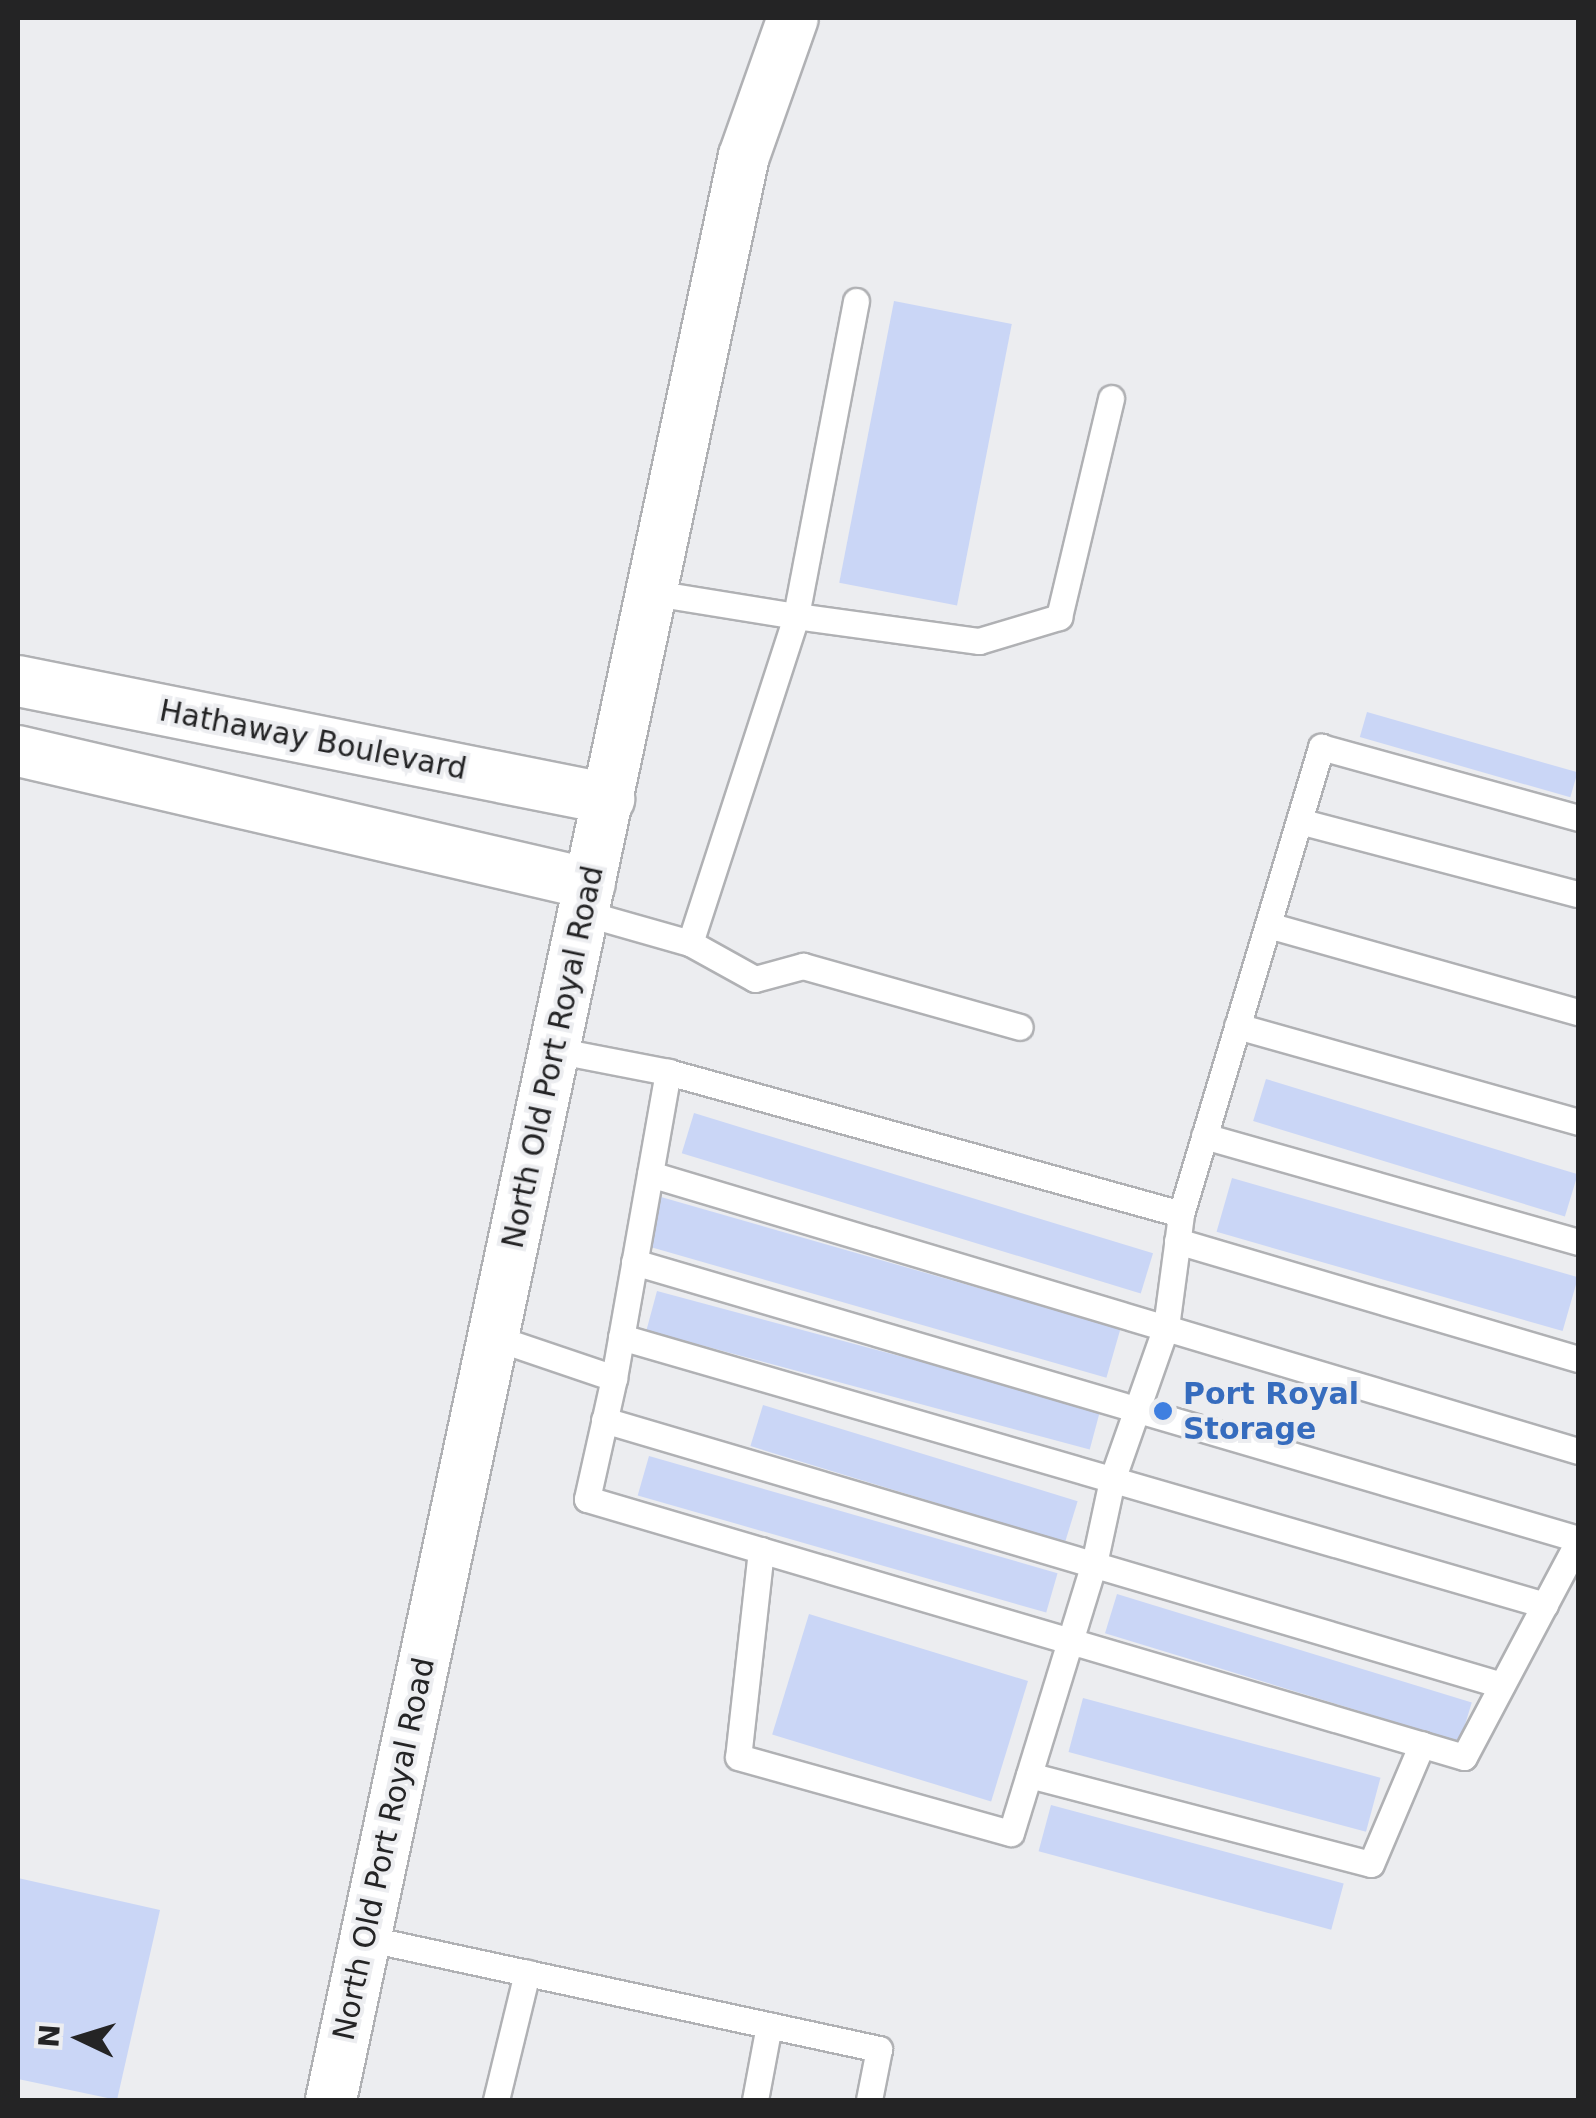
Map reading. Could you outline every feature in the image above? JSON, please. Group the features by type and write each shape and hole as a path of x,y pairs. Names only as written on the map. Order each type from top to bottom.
{"street":[{"name":"North Old Port Royal Road","path":"330,2100 744,156 793,18"},
{"name":"Hathaway Boulevard","path":"18,681 609,800"},
{"path":"18,751 587,898"}],"lane":[{"path":"690,943 796,616 856,301"},
{"path":"654,593 979,640 1059,617 1111,398"},
{"path":"761,1550 738,1758 1012,1833 1094,1564 1112,1480 1141,1410 1166,1328 1181,1214 1321,746 1578,818"},
{"path":"1299,821 1578,894"},
{"path":"587,898 690,943 755,979 803,966 1020,1027"},
{"path":"1268,924 1578,1012"},
{"path":"1237,1026 1578,1122"},
{"path":"555,1050 668,1072 1181,1214"},
{"path":"634,1262 1578,1541 1464,1757 587,1499 614,1378 634,1262 668,1072"},
{"path":"1204,1136 1578,1242"},
{"path":"650,1174 1578,1450"},
{"path":"1177,1241 1578,1359"},
{"path":"493,1336 614,1378"},
{"path":"621,1337 1545,1605"},
{"path":"604,1420 1502,1685"},
{"path":"1029,1776 1371,1864 1422,1744"},
{"path":"365,1938 879,2049 869,2100"},
{"path":"496,2100 527,1973"},
{"path":"755,2100 769,2025"}],"building":[{"path":"894,301 1012,324 957,606 839,583"},
{"path":"1367,712 1578,772 1570,797 1360,737"},
{"path":"1266,1079 1578,1174 1565,1216 1253,1121"},
{"path":"694,1113 1153,1253 1141,1294 682,1153"},
{"path":"1232,1178 1578,1277 1563,1331 1217,1232"},
{"path":"661,1197 1120,1329 1106,1378 647,1246"},
{"path":"657,1291 1100,1410 1090,1449 646,1331"},
{"path":"763,1405 1078,1501 1065,1542 750,1446"},
{"path":"649,1456 1058,1573 1046,1613 638,1495"},
{"path":"1117,1594 1472,1702 1460,1742 1105,1633"},
{"path":"809,1614 1028,1681 991,1801 772,1734"},
{"path":"1083,1698 1381,1778 1366,1832 1069,1752"},
{"path":"1051,1805 1344,1883 1331,1930 1039,1851"},
{"path":"18,1878 160,1910 117,2100 18,2079"}],"place":[{"name":"Port Royal Storage","path":"1163,1411"}]}
